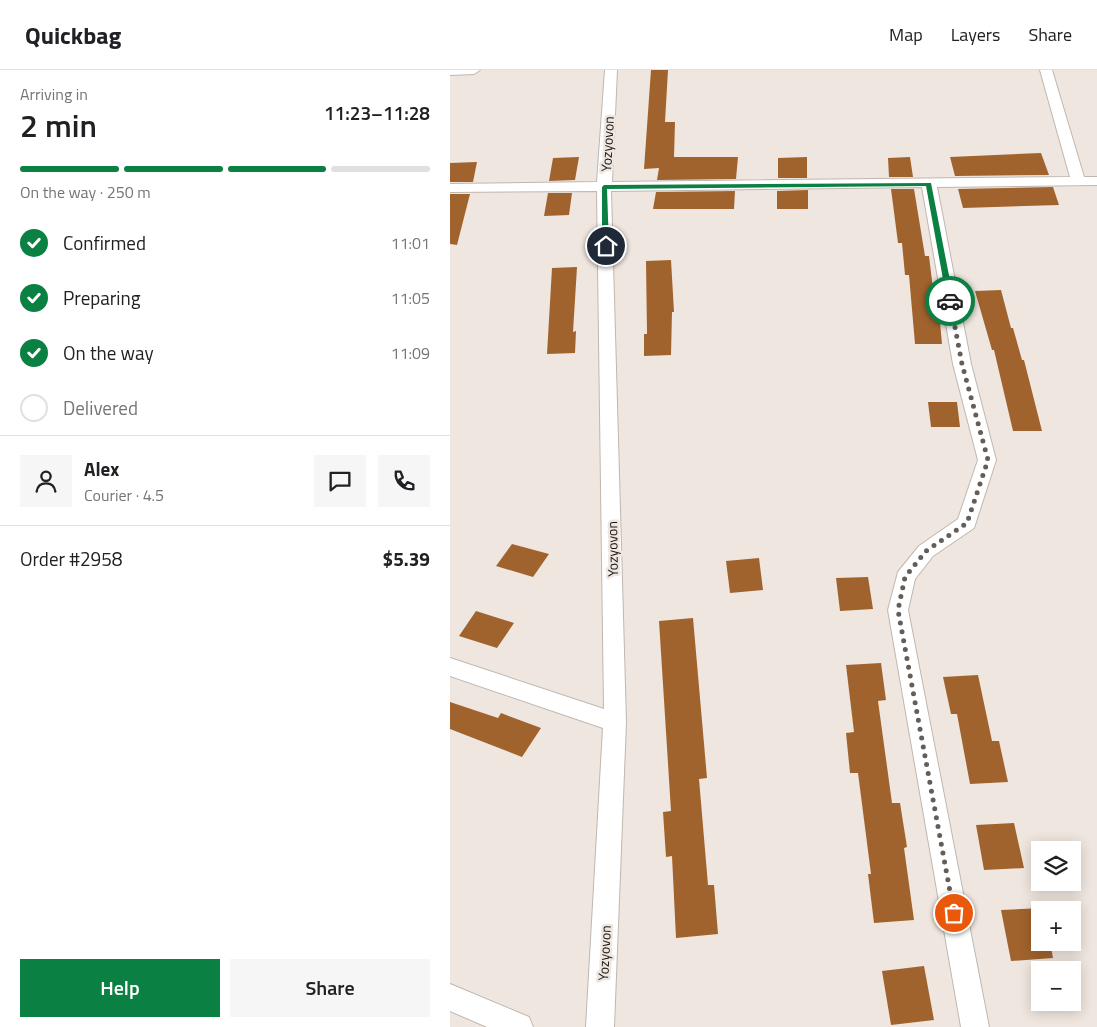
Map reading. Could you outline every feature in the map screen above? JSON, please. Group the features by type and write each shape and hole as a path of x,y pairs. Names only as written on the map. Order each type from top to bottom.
{"street":[{"path":"450,71 474,70"},
{"name":"Yozyovon","path":"600,1027 615,722 604,187 611,70"},
{"path":"1046,70 1078,181"},
{"path":"450,188 929,185 1097,181"},
{"path":"929,185 962,364 988,460 967,523 926,551 905,577 898,610 975,1027"},
{"path":"450,667 615,722"},
{"path":"450,997 519,1027"}],"building":[{"path":"651,70 668,70 665,122 675,122 674,157 738,157 736,179 657,180 659,168 644,169"},
{"path":"1041,153 1049,175 955,176 950,157"},
{"path":"579,157 575,180 549,181 553,158"},
{"path":"807,157 807,178 778,178 778,158"},
{"path":"910,157 913,177 889,177 888,158"},
{"path":"477,162 473,182 450,182 450,163"},
{"path":"1053,187 1059,205 963,208 958,189"},
{"path":"891,189 914,189 925,256 929,256 933,289 937,289 942,344 915,344 909,275 905,275 902,243 898,243"},
{"path":"808,190 808,209 777,209 777,191"},
{"path":"735,191 734,209 653,209 656,192"},
{"path":"548,193 572,193 569,215 544,216"},
{"path":"450,194 470,194 457,245 450,244"},
{"path":"671,260 674,312 672,312 671,355 644,356 644,334 647,334 646,261"},
{"path":"577,267 573,332 576,331 575,353 547,354 552,268"},
{"path":"1001,290 1011,328 1013,328 1022,360 1024,360 1042,431 1013,431 994,350 992,350 975,291"},
{"path":"928,402 957,402 960,427 931,427"},
{"path":"512,544 549,554 533,577 496,566"},
{"path":"759,558 763,590 730,593 726,561"},
{"path":"868,577 873,609 840,611 836,578"},
{"path":"476,611 514,623 497,648 459,636"},
{"path":"693,618 707,778 699,779 708,885 714,885 718,934 676,938 672,856 666,857 663,812 671,811 659,621"},
{"path":"881,663 886,700 878,701 892,803 900,803 907,847 904,848 914,920 874,923 868,874 871,874 858,773 850,773 846,733 854,732 846,665"},
{"path":"978,675 992,741 999,741 1008,782 970,784 957,714 951,714 943,677"},
{"path":"450,702 498,718 501,713 541,728 522,757 450,729"},
{"path":"1014,823 1024,868 984,870 976,825"},
{"path":"1031,909 1031,951 1052,951 1053,958 1011,961 1001,910"},
{"path":"924,966 934,1020 891,1025 882,971"}],"way so far":[{"path":"950,301 962,364 988,460 967,523 926,551 905,577 898,610 954,913"}],"route":[{"path":"606,246 604,187 929,185 950,301"}]}
